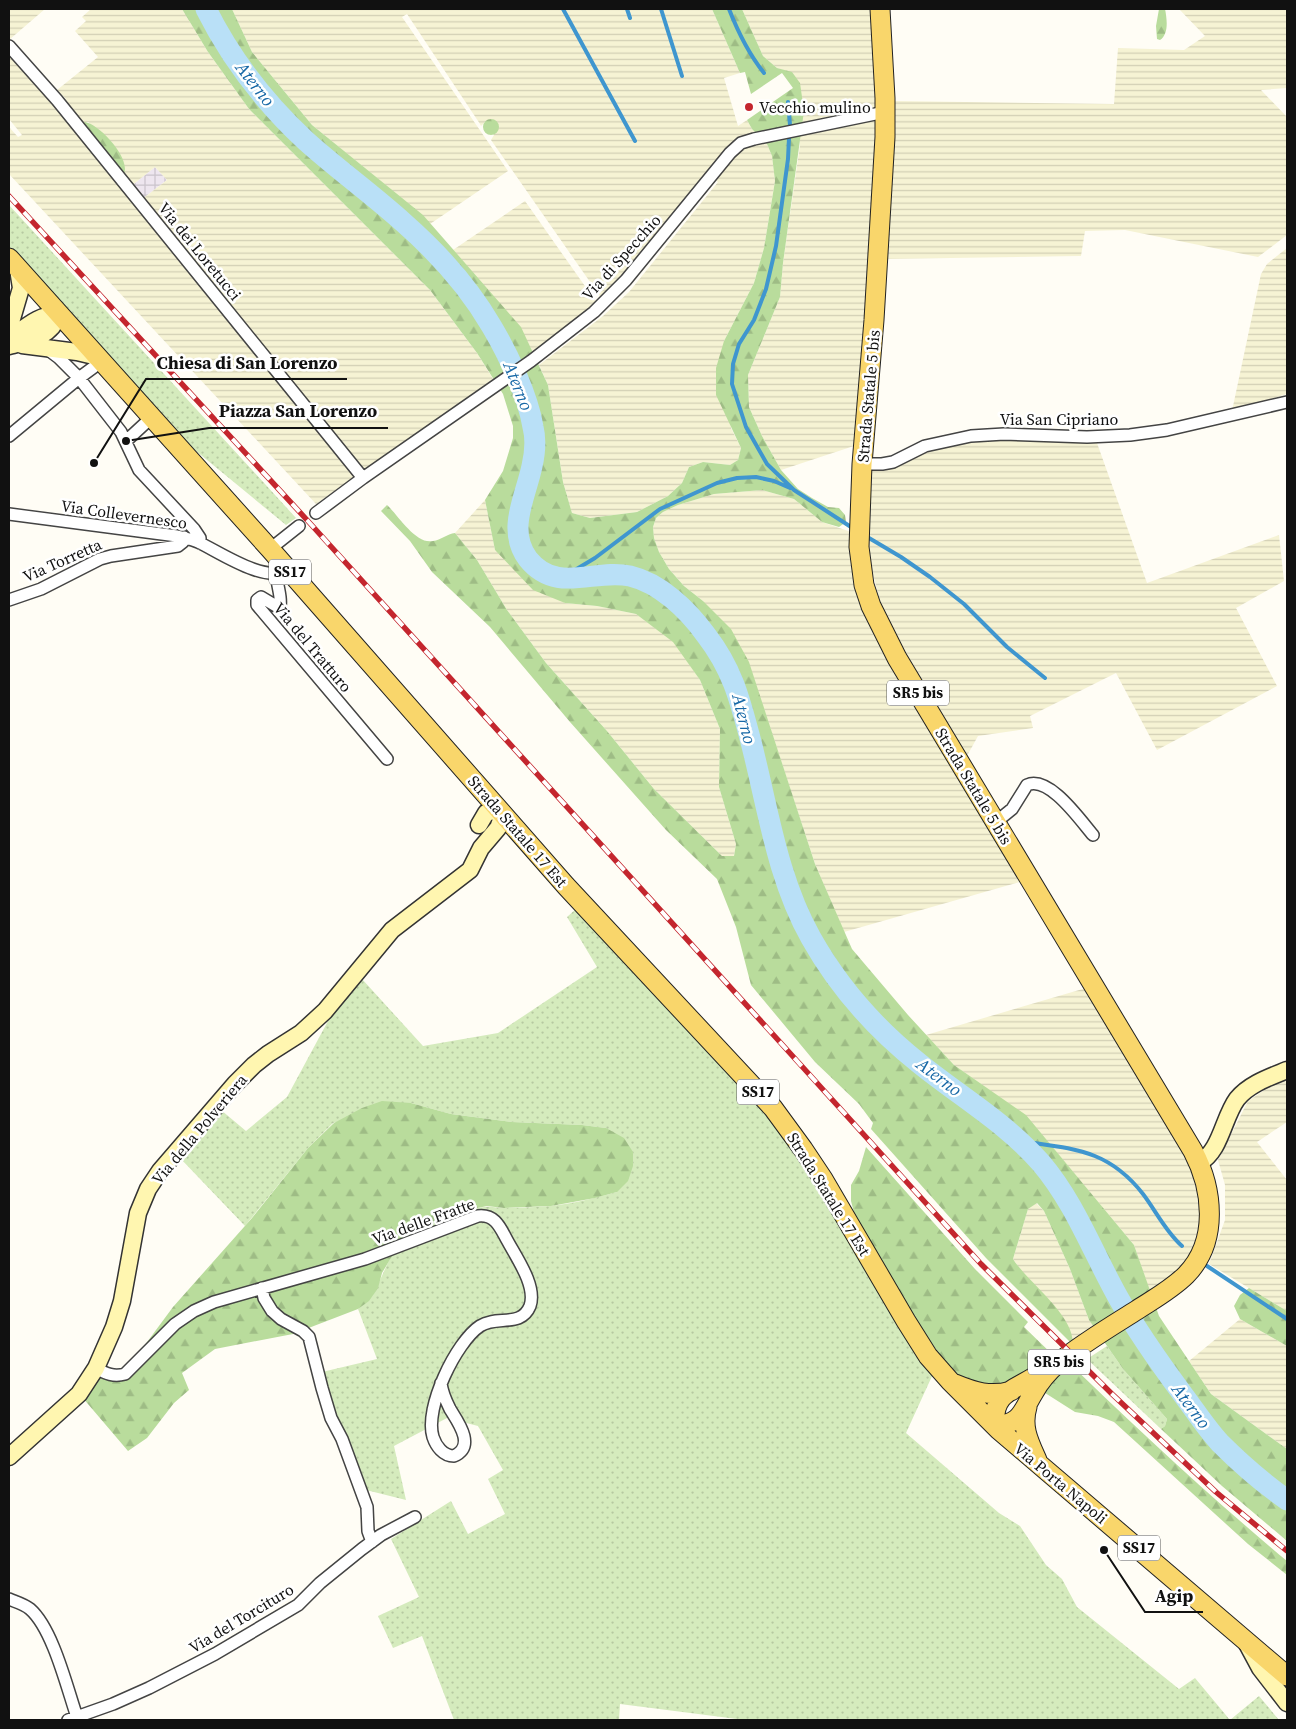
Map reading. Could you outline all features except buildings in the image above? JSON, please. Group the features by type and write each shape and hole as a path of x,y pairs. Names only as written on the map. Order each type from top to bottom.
{"main road":[{"name":"Strada Statale 5 bis","path":"880,9 885,112 874,320 862,464 859,547 864,585 871,606 897,658 1199,1163 1206,1180 1210,1208 1210,1223 1206,1238 1195,1264 1187,1274 1161,1295 1069,1351 1033,1379 1003,1396 997,1403 994,1414 994,1426 1008,1425 1022,1415 1038,1385 1054,1367 1104,1330"},
{"name":"Strada Statale 17 Est","path":"14,263 270,549 282,571 477,783 594,916 773,1108 823,1179 928,1356 994,1426"},
{"path":"10,340 21,280 14,263"},
{"path":"10,340 40,318 49,314 59,314"},
{"path":"10,340 77,352 100,359"},
{"path":"476,857 479,825 477,783"},
{"path":"479,825 486,813 493,811 502,812"},
{"name":"Via della Polveriera","path":"9,1457 73,1400 85,1387 96,1368 114,1327 122,1301 138,1213 146,1193 160,1171 244,1075 263,1057 300,1033 333,1003 392,930 469,871 484,844 500,823 502,812"},
{"path":"490,838 506,831 523,836"},
{"path":"1199,1163 1211,1152 1231,1109 1242,1094 1254,1085 1287,1070"},
{"name":"Strada Statale 5 bis","path":"950,1381 971,1390 989,1394 1012,1390"},
{"name":"Strada Statale 5 bis","path":"1026,1407 1024,1422 1026,1434 1039,1464"},
{"name":"Via Porta Napoli","path":"994,1426 1287,1676"},
{"path":"1246,1642 1260,1668 1287,1697"}],"street":[{"name":"Via dei Loretucci","path":"9,46 57,100 363,478"},
{"name":"Via di Specchio","path":"316,513 531,361 594,312 617,291 730,153 739,145 754,139 885,112"},
{"path":"43,347 59,358 79,378 110,417 126,441 139,470 194,528 200,538 200,543"},
{"path":"9,436 100,359"},
{"name":"Via San Cipriano","path":"862,464 888,463 925,446 971,436 1004,434 1087,438 1130,435 1174,428 1287,402"},
{"path":"126,441 152,417"},
{"name":"Via Collevernesco","path":"9,514 184,538 200,543 241,564 264,572 282,571"},
{"path":"270,549 299,526"},
{"name":"Via Torretta","path":"9,600 41,589 100,559 178,546 184,538"},
{"name":"Via del Tratturo","path":"282,571 277,586 281,602 280,606 276,606 261,597 256,600 257,605 387,759"},
{"path":"996,822 1012,809 1027,785 1036,783 1041,784 1055,794 1093,835"},
{"name":"Via delle Fratte","path":"96,1368 110,1375 125,1374 164,1333 194,1311 214,1302 365,1259 478,1216 491,1217 499,1224 530,1284 532,1297 522,1317 489,1322 475,1330 462,1344 445,1373 441,1383 432,1419 433,1436 439,1449 446,1454 454,1456 459,1453 463,1446 464,1435 444,1396 441,1383"},
{"path":"262,1288 264,1298 272,1311 309,1337 329,1410 342,1439 367,1507 368,1531 372,1542"},
{"name":"Via del Torcituro","path":"72,1718 112,1704 162,1682 235,1643 298,1605 320,1583 372,1542 415,1517"},
{"path":"9,1600 29,1608 43,1626 54,1652 72,1718"}],"shaded area":[{"path":"9,9 45,9 9,40"},
{"path":"91,9 182,9 208,52 249,109 430,290 477,353 493,379 362,472 141,200 167,180 155,167 130,187 120,176 112,143 88,122 79,125 61,103 66,99 57,90 98,57 75,31 86,21 82,17"},
{"path":"232,9 712,9 740,73 724,78 738,126 747,120 752,129 767,144 772,156 775,181 764,248 754,283 724,341 731,428 741,448 738,460 730,465 703,462 689,467 682,483 668,496 637,512 590,518 572,513 563,482 548,385 539,365 603,316 629,292 718,182 709,175 604,302 491,140 494,135 486,121 481,126 407,14 402,17 508,171 430,224 422,215 312,125 252,52"},
{"path":"742,9 873,9 877,118 857,445 781,470 762,436 749,407 748,375 780,297 800,145 792,73 777,68 763,56"},
{"path":"1179,9 1287,9 1287,88 1261,90 1287,117 1287,235 1258,257 1125,230 1085,231 1081,256 884,259 894,101 1114,104 1118,48 1184,50 1205,36"},
{"path":"9,54 57,107 356,476 316,504 9,174 9,127 18,137 22,135 9,119"},
{"path":"155,167 167,180 141,200 130,187"},
{"path":"525,201 599,306 534,355 520,327 453,250"},
{"path":"1287,248 1287,394 1232,411 1261,274 1267,264"},
{"path":"1000,439 1097,443 1147,583 1279,535 1284,581 1236,608 1277,686 1157,750 1116,673 1030,716 1033,728 978,736 967,756 898,641 881,606 871,566 869,545 871,468 924,451"},
{"path":"762,490 794,499 822,522 851,532 852,572 855,586 874,635 1023,881 844,932 815,864 764,709 703,601 684,586 669,569 659,552 654,538 653,527 656,518 663,512 678,505 714,494"},
{"path":"485,500 495,550 565,603 597,606 636,614 674,642 700,680 720,729 719,787 736,844 734,856 722,856 654,789 607,731 546,663 507,610 477,560 455,533"},
{"path":"1086,988 1178,1138 1198,1182 1201,1219 1193,1249 1181,1269 1150,1292 1134,1245 1026,1116 954,1065 926,1035"},
{"path":"1287,1076 1287,1122 1257,1142 1287,1180 1287,1311 1209,1264 1225,1220 1225,1185 1218,1160 1248,1101"},
{"path":"1036,1203 1044,1211 1070,1269 1089,1320 1097,1331 1073,1345 1013,1259 1028,1209"},
{"path":"1240,1319 1287,1346 1287,1449 1211,1394 1189,1361"}],"green space":[{"path":"182,9 232,9 252,52 312,125 423,215 521,327 548,385 563,482 572,513 590,518 637,512 668,496 682,483 689,467 703,462 730,465 738,460 741,448 716,395 716,368 724,341 754,283 764,248 775,181 772,156 767,144 752,129 747,120 793,88 782,73 751,94 745,72 740,73 712,9 742,9 763,56 777,68 792,72 800,83 804,111 780,297 748,375 749,407 762,436 781,470 798,489 828,507 839,508 845,515 846,522 839,527 822,522 794,499 762,490 714,494 678,505 663,512 656,518 653,527 654,538 659,552 669,569 684,586 703,601 731,629 749,662 815,864 852,949 908,1015 954,1065 1026,1115 1134,1245 1159,1316 1211,1394 1287,1449 1287,1541 1222,1486 1161,1429 1165,1426 1167,1419 1123,1369 1089,1320 1070,1269 1044,1211 1037,1203 1028,1209 1013,1259 1059,1311 1071,1333 1073,1345 986,1258 871,1129 873,1123 859,1104 815,1062 751,985 736,927 717,879 666,830 570,722 490,627 432,572 410,541 381,511 387,505 414,534 427,541 433,541 455,533 477,560 507,610 546,663 607,731 654,789 722,856 734,856 736,844 719,787 720,729 700,680 673,642 636,614 597,606 565,603 533,590 495,550 485,500 503,471 513,438 513,426 503,394 477,353 430,290 249,109 208,52"},
{"path":"1159,9 1165,9 1167,22 1165,34 1160,40 1157,39 1156,26"},
{"path":"491,119 499,127 491,135 483,127"},
{"path":"85,122 91,124 105,135 118,151 123,159 124,174 79,125"},
{"path":"9,205 296,518 286,525 179,437 9,247"},
{"path":"577,908 748,1091 790,1141 933,1374 906,1433 999,1513 1020,1526 1046,1565 1062,1579 1077,1607 1179,1689 1195,1678 1230,1720 745,1720 620,1704 619,1720 454,1720 422,1636 393,1648 378,1616 419,1597 391,1539 451,1501 468,1534 505,1514 488,1479 503,1470 478,1426 447,1418 394,1446 406,1500 366,1490 332,1410 322,1372 377,1359 358,1309 367,1301 379,1283 387,1264 399,1246 415,1233 445,1219 477,1208 558,1205 617,1192 606,1128 512,1122 451,1114 411,1103 333,1123 308,1148 245,1226 180,1158 221,1110 246,1131 287,1097 328,1021 362,979 423,1046 498,1033 597,967 567,917"},
{"path":"382,1101 411,1103 451,1114 512,1122 606,1128 624,1138 633,1152 633,1166 628,1181 617,1192 551,1206 504,1208 487,1206 468,1210 425,1228 407,1238 395,1251 382,1273 378,1288 369,1301 358,1309 293,1334 215,1349 182,1373 189,1390 174,1403 147,1438 128,1451 82,1397 97,1376 119,1380 173,1307 252,1218 308,1148 334,1123 362,1108"},
{"path":"866,1147 975,1269 1028,1322 1024,1327 1055,1357 1060,1354 1172,1460 1287,1561 1287,1575 1248,1544 1114,1422 1098,1416 1075,1412 1042,1391 993,1389 960,1378 946,1364 912,1314 857,1224 851,1201 851,1185 859,1171"},
{"path":"1249,1288 1287,1311 1287,1346 1240,1319 1234,1306 1240,1295"},
{"path":"1107,1346 1123,1369 1167,1419 1165,1426 1161,1429 1087,1359"},
{"path":"1259,1696 1279,1720 1230,1720"}],"waterway":[{"name":"Aterno","path":"206,9 226,45 276,111 306,141 392,212 429,246 474,299 492,327 511,362 522,389 534,432 533,461 522,501 518,525 518,536 528,559 539,570 551,576 564,578 616,574 630,576 662,591 691,616 715,648 729,673 743,712 768,817 790,891 799,915 811,938 833,973 874,1022 904,1051 1013,1135 1041,1163 1074,1211 1126,1312 1175,1384 1220,1443 1252,1473 1287,1500"},
{"path":"563,9 635,141"},
{"path":"627,9 630,18"},
{"path":"661,9 682,76"},
{"path":"729,9 744,42 764,73"},
{"path":"788,102 790,125"},
{"path":"789,138 788,159 776,246 766,289 754,320 739,344 733,364 732,384 746,427 767,464 794,490 851,527"},
{"path":"551,576 562,575 575,570 595,558 660,509 717,483 737,478 756,477 774,481 790,488"},
{"path":"869,538 930,577 964,604 1007,647 1045,678"},
{"path":"1021,1141 1073,1149 1103,1160 1116,1168 1130,1179 1143,1194 1182,1246"},
{"path":"1207,1266 1287,1319"}],"railway":[{"path":"9,196 307,520 981,1264 1112,1394 1216,1492 1287,1551"}],"place":[{"name":"Vecchio mulino","path":"749,107"},
{"name":"Piazza San Lorenzo","path":"126,441"},
{"name":"Chiesa di San Lorenzo","path":"94,463"},
{"name":"Agip","path":"1104,1550"}]}
